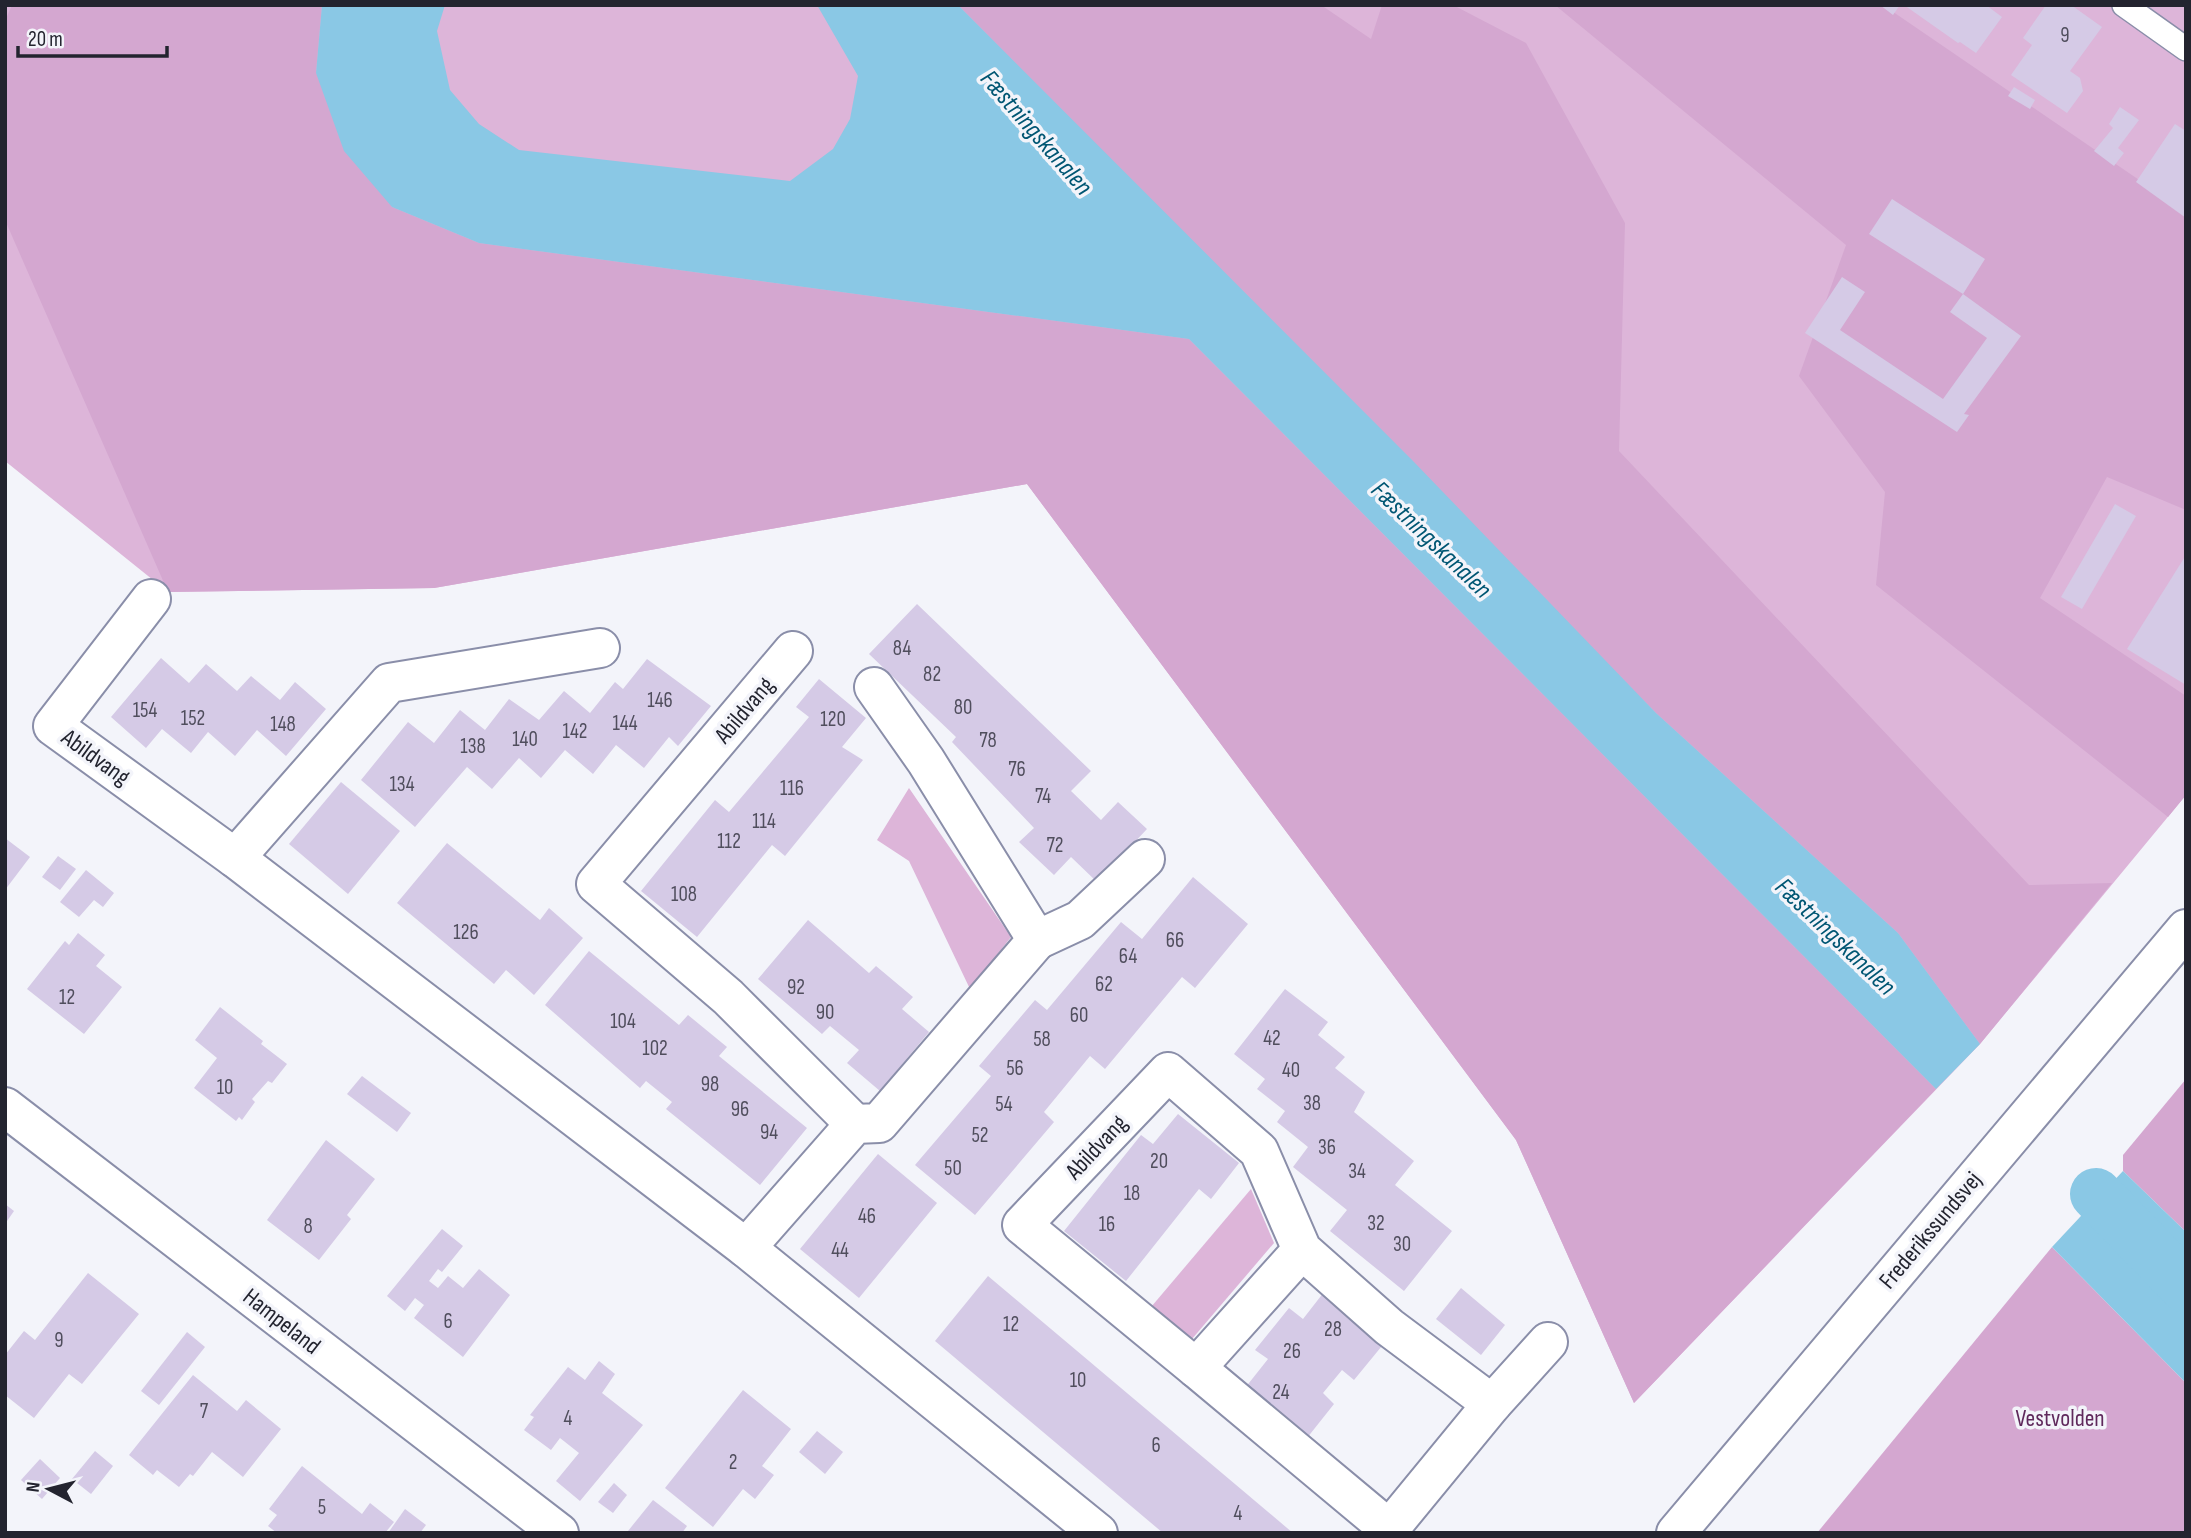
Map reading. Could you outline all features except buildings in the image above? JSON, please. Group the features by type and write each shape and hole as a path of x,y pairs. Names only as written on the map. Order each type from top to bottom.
{"street":[{"name":"Abildvang","path":"151,599 53,726 234,858 746,1248 1098,1533"},
{"path":"234,858 389,683 600,648"},
{"name":"Abildvang","path":"793,651 596,884 728,997 855,1124"},
{"path":"874,687 926,761 1037,940"},
{"path":"746,1248 855,1124 879,1123 1037,940 1080,920 1145,859"},
{"name":"Frederikssundsvej","path":"1676,1533 2186,929"},
{"name":"Abildvang","path":"1492,1404 1389,1327 1302,1250 1259,1151 1168,1072 1022,1225 1388,1531 1492,1404 1548,1342"},
{"name":"Hampeland","path":"5,1107 559,1533"},
{"path":"1196,1368 1302,1250"}],"lane":[{"path":"2137,9 2186,49"}],"shaded area":[{"path":"5,5 2186,5 2186,795 1980,1044 1634,1403 1516,1140 1027,484 434,588 168,592 5,461"},
{"path":"909,788 1011,937 970,989 909,861 877,840"},
{"path":"1251,1189 1274,1243 1186,1346 1146,1313"}],"green space":[{"path":"12,5 322,5 316,73 392,207 479,243 1189,339 1936,1089 1634,1403 1516,1140 1027,484 434,588 168,592 5,220 5,21"},
{"path":"958,5 1321,5 1371,39 1382,5 1453,5 1526,43 1625,223 1619,451 2029,885 2112,883 1980,1044 1898,933 1656,713"},
{"path":"1555,5 1883,5 2186,212 2186,510 2107,477 2040,598 2186,696 2186,795 2168,817 1876,585 1885,492 1799,376 1846,245"},
{"path":"2186,1079 2186,1232 2123,1171 2123,1155"},
{"name":"Vestvolden","path":"2052,1247 2186,1383 2186,1533 1817,1533"}],"water":[{"path":"322,5 445,5 437,31 450,90 479,124 519,150 790,181 833,149 850,119 858,76 817,5 958,5 1414,462 1656,713 1898,933 1980,1044 1936,1089 1189,339 479,243 392,207 344,151 316,73"},
{"path":"2123,1171 2186,1232 2186,1383 2052,1247"}],"waterway":[{"name":"Fæstningskanalen","path":"2096,1194 2186,1287"}]}
